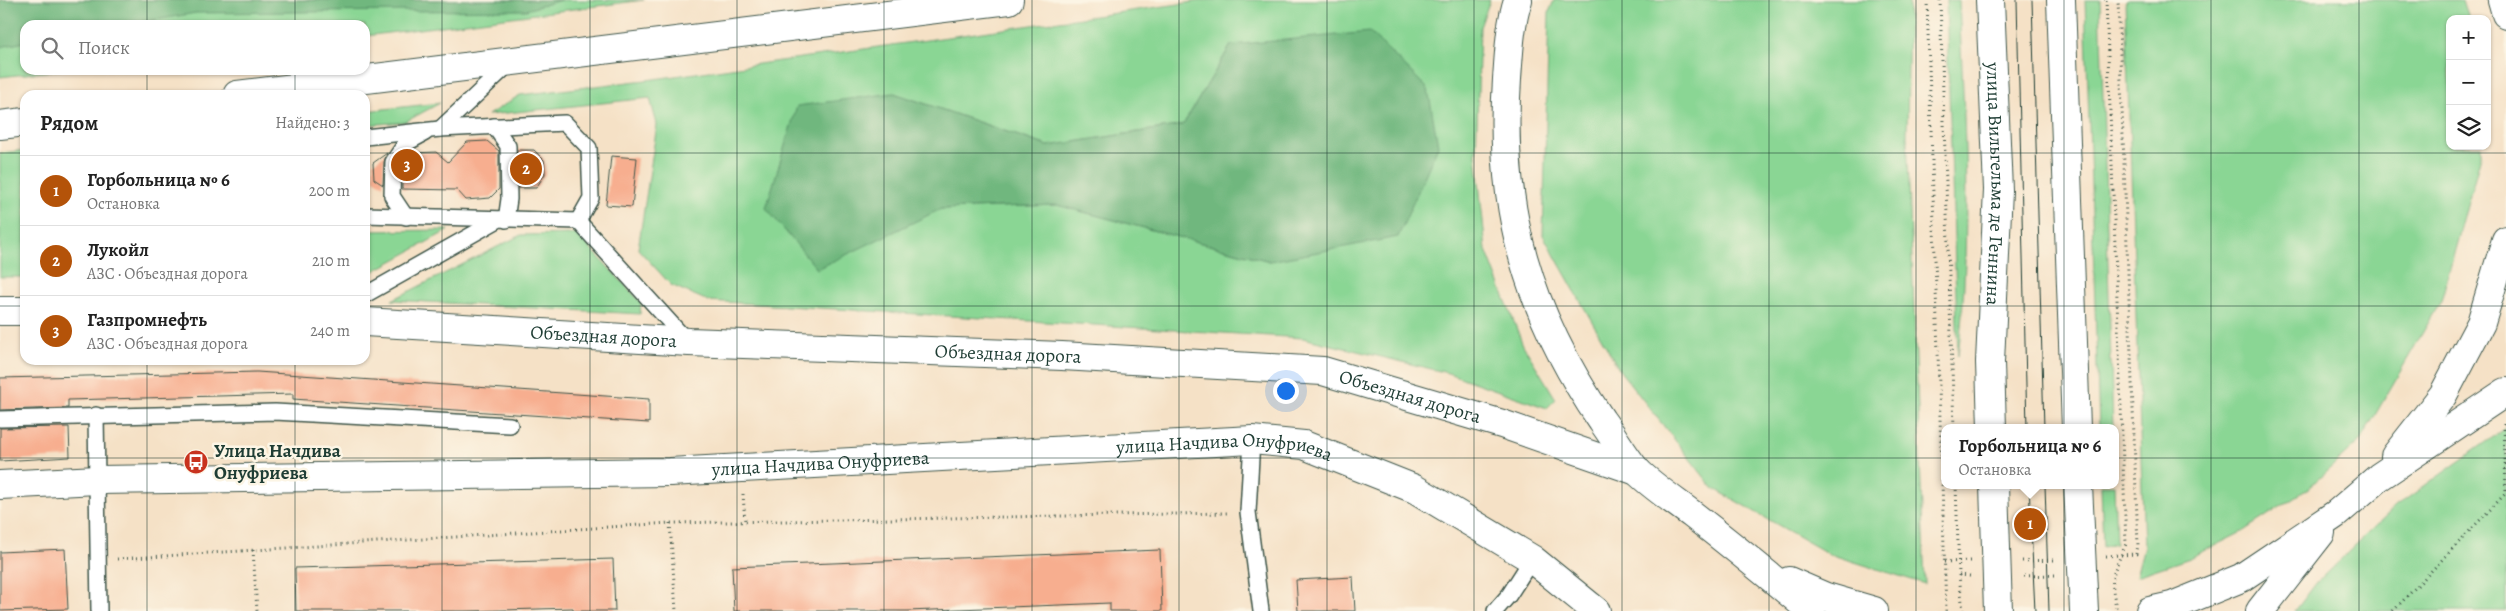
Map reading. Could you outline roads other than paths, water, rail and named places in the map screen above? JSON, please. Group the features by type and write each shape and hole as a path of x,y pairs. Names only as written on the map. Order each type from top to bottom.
{"main road":[{"path":"278,90 1009,0"},
{"path":"1518,0 1515,10 1508,68 1504,124 1508,180 1515,229 1530,281 1548,328 1574,379 1637,471 1761,568 1810,611"},
{"name":"улица Вильгельма де Геннина","path":"1990,0 1998,190 1990,362 1992,424"},
{"path":"2061,0 2076,424"},
{"path":"2502,0 2506,14"},
{"path":"0,125 20,123"},
{"path":"2379,477 2443,395 2481,323 2506,240"},
{"path":"0,310 20,311"},
{"name":"Объездная дорога","path":"370,322 689,342 1062,356 1323,371 1502,424 1637,471"},
{"path":"2150,611 2172,606 2241,578 2336,514 2379,477 2505,392"},
{"name":"улица Начдива Онуфриева","path":"0,485 97,480 670,472 1252,440 1304,446 1416,489 1532,559 1596,611"},
{"path":"1994,489 1998,611"},
{"path":"2078,489 2080,568 2084,611"},
{"path":"2260,611 2336,514"},
{"path":"1761,568 1826,597 1874,611"}],"lane":[{"path":"406,216 392,196 393,162 405,144 435,130 513,61"},
{"path":"370,136 494,126 564,123 589,148 591,198 578,221"},
{"path":"370,292 502,220 509,199 508,146 494,126"},
{"path":"370,215 578,221 689,342"},
{"path":"0,419 275,412 510,424"},
{"path":"96,416 99,611"},
{"path":"1252,440 1248,512 1261,611"},
{"path":"1495,611 1509,595 1532,559"}],"tram line":[{"path":"2017,0 2027,424"},
{"path":"2032,0 2044,424"},
{"path":"2029,489 2035,611"},
{"path":"2045,489 2049,611"}],"place":[{"name":"Газпромнефть","path":"407,165"},
{"name":"Лукойл","path":"526,169"},
{"name":"Улица Начдива Онуфриева","path":"196,462"},
{"name":"Горбольница № 6","path":"2030,524"}]}
